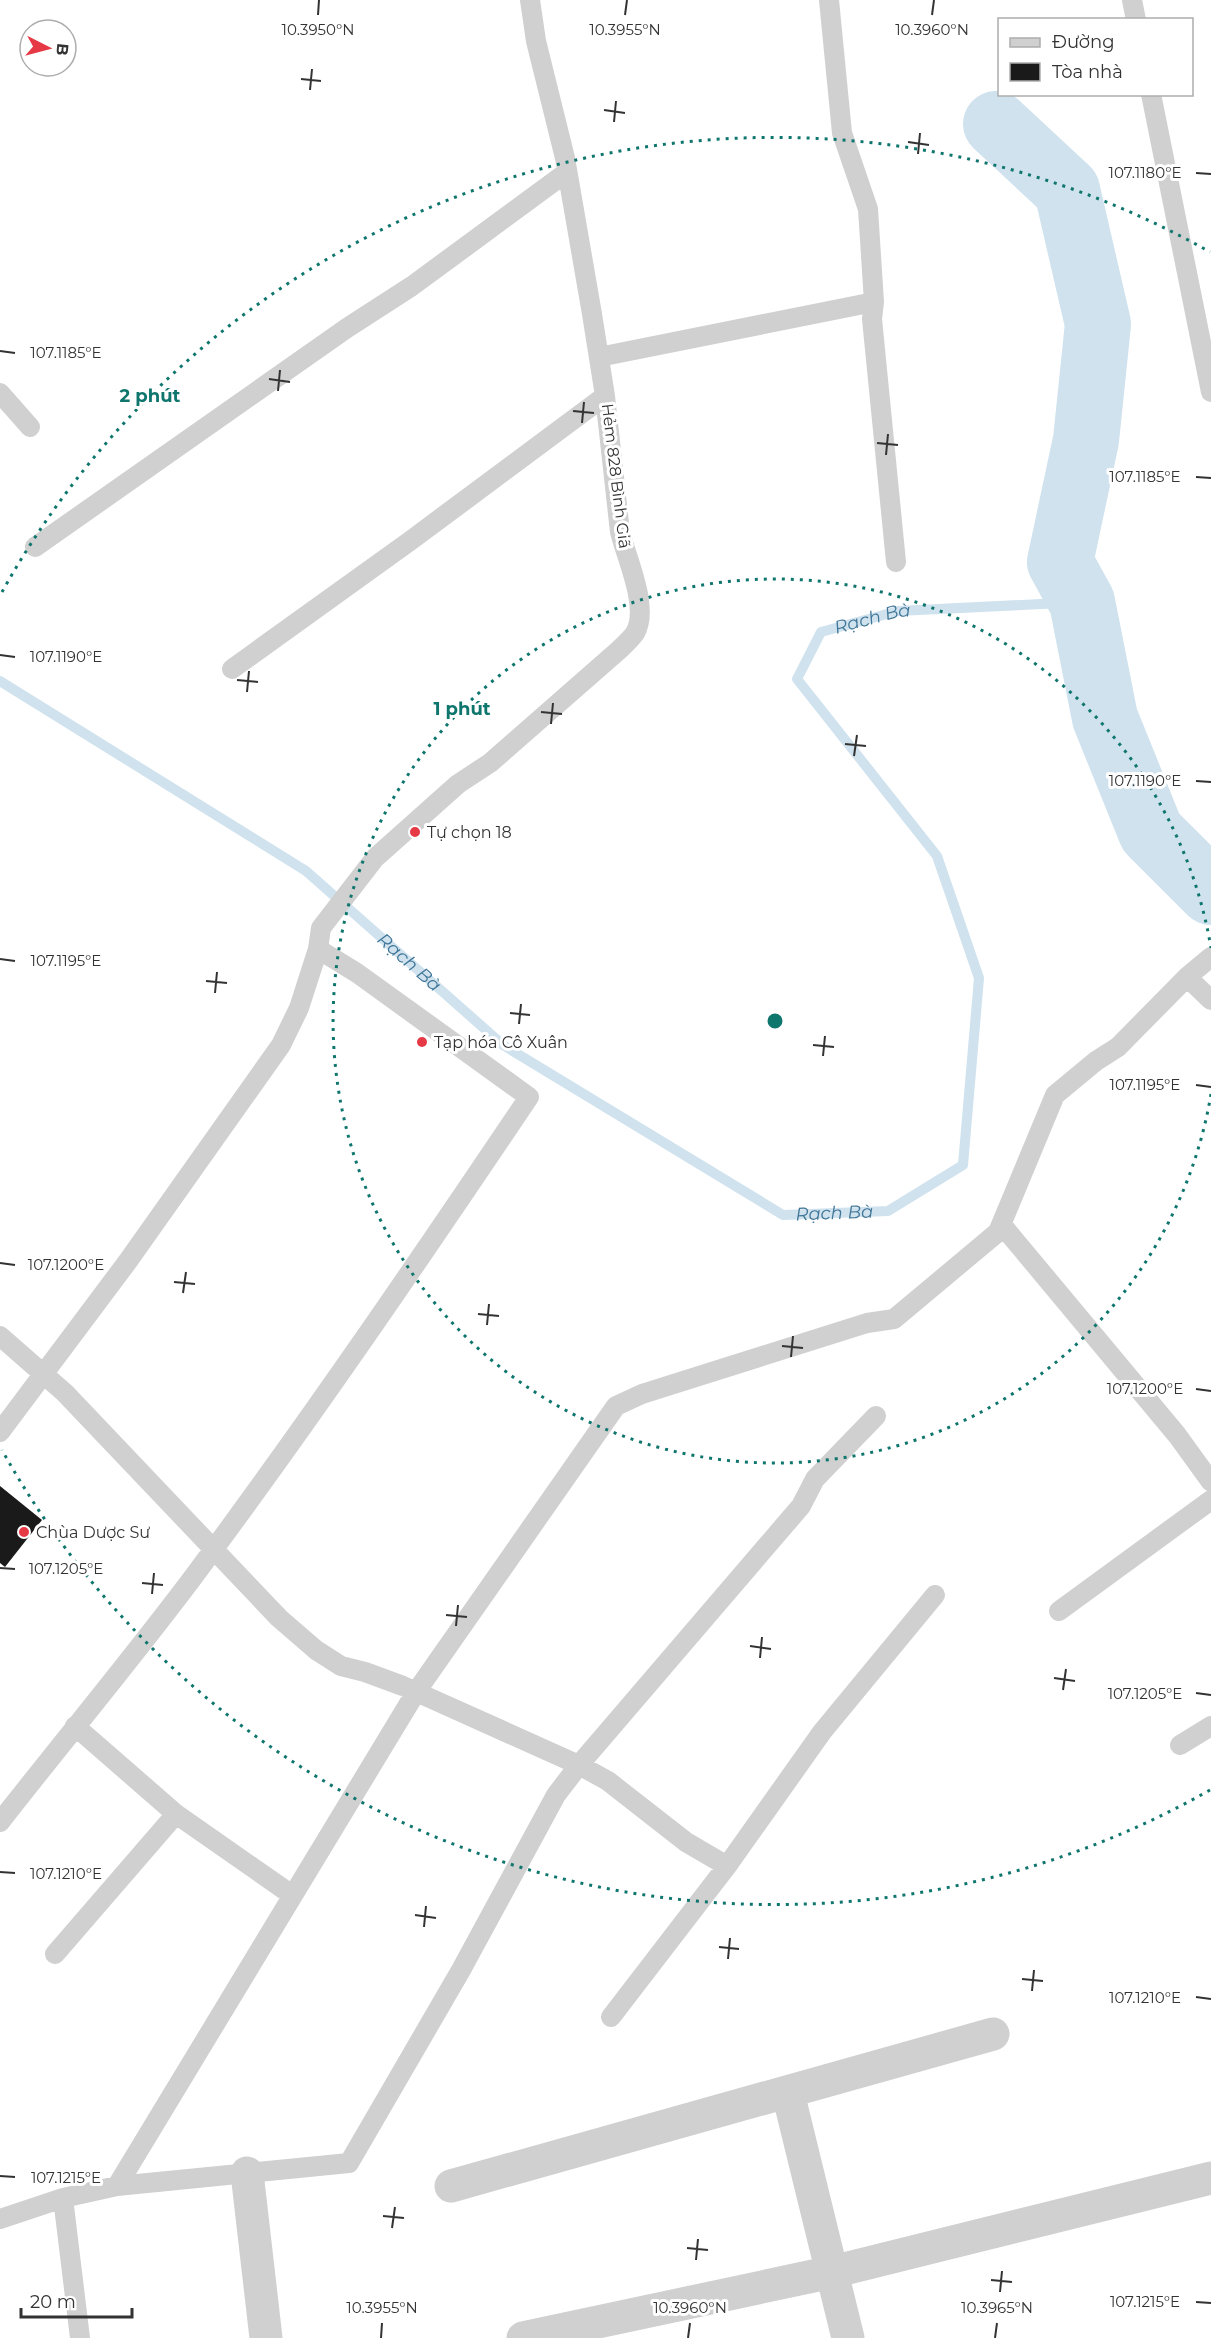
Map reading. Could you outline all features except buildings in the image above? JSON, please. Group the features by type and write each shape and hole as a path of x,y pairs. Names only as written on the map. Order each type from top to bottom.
{"street":[{"path":"451,2186 993,2034"},
{"path":"788,2093 848,2338"},
{"path":"247,2173 266,2338"},
{"path":"523,2338 832,2272 1211,2178"}],"lane":[{"name":"Hẻm 828 Bình Giã","path":"318,949 321,928 366,870 429,808 458,784 490,763 619,650 636,631 638,596 634,575 620,532 599,357 567,172 536,41 530,0"},
{"path":"829,0 842,133 868,209 874,302 872,319 896,562"},
{"path":"1132,0 1136,18"},
{"path":"1151,96 1211,392"},
{"path":"34,547 412,285 567,172"},
{"path":"599,357 874,302"},
{"path":"0,393 30,427"},
{"path":"232,669 410,541 605,396"},
{"path":"0,1432 45,1375 281,1046 299,1008 318,949 357,972 529,1097 367,1338 194,1575 0,1822"},
{"path":"117,2186 416,1692 616,1406 642,1394 867,1323 894,1318 998,1232 1055,1095 1096,1061 1118,1047 1187,977 1211,957"},
{"path":"1187,977 1211,1000"},
{"path":"1002,1225 1177,1435 1211,1482"},
{"path":"0,1336 65,1393 112,1439 279,1618 316,1650 342,1666 365,1672 416,1692 579,1765 608,1781 686,1842 727,1866"},
{"path":"0,2219 63,2198 117,2186 349,2163 461,1970 556,1795 579,1765 801,1506 814,1479 876,1416"},
{"path":"1059,1611 1211,1500"},
{"path":"611,2017 727,1866 822,1732 935,1595"},
{"path":"75,1726 176,1814 292,1895"},
{"path":"1180,1745 1211,1726"},
{"path":"55,1954 176,1814"},
{"path":"63,2198 80,2338"}],"waterway":[{"name":"Rạch Bà","path":"996,124 1067,190 1098,324 1086,440 1060,562 1082,602 1105,718 1151,832 1211,892"},
{"name":"Rạch Bà","path":"0,681 306,871 503,1045 783,1215 888,1211 963,1165 979,978 937,856 797,679 821,632 898,611 1082,602"}],"place":[{"name":"Tự chọn 18","path":"415,832"},
{"name":"Tạp hóa Cô Xuân","path":"422,1042"},
{"name":"Chùa Dược Sư","path":"24,1532"}]}
